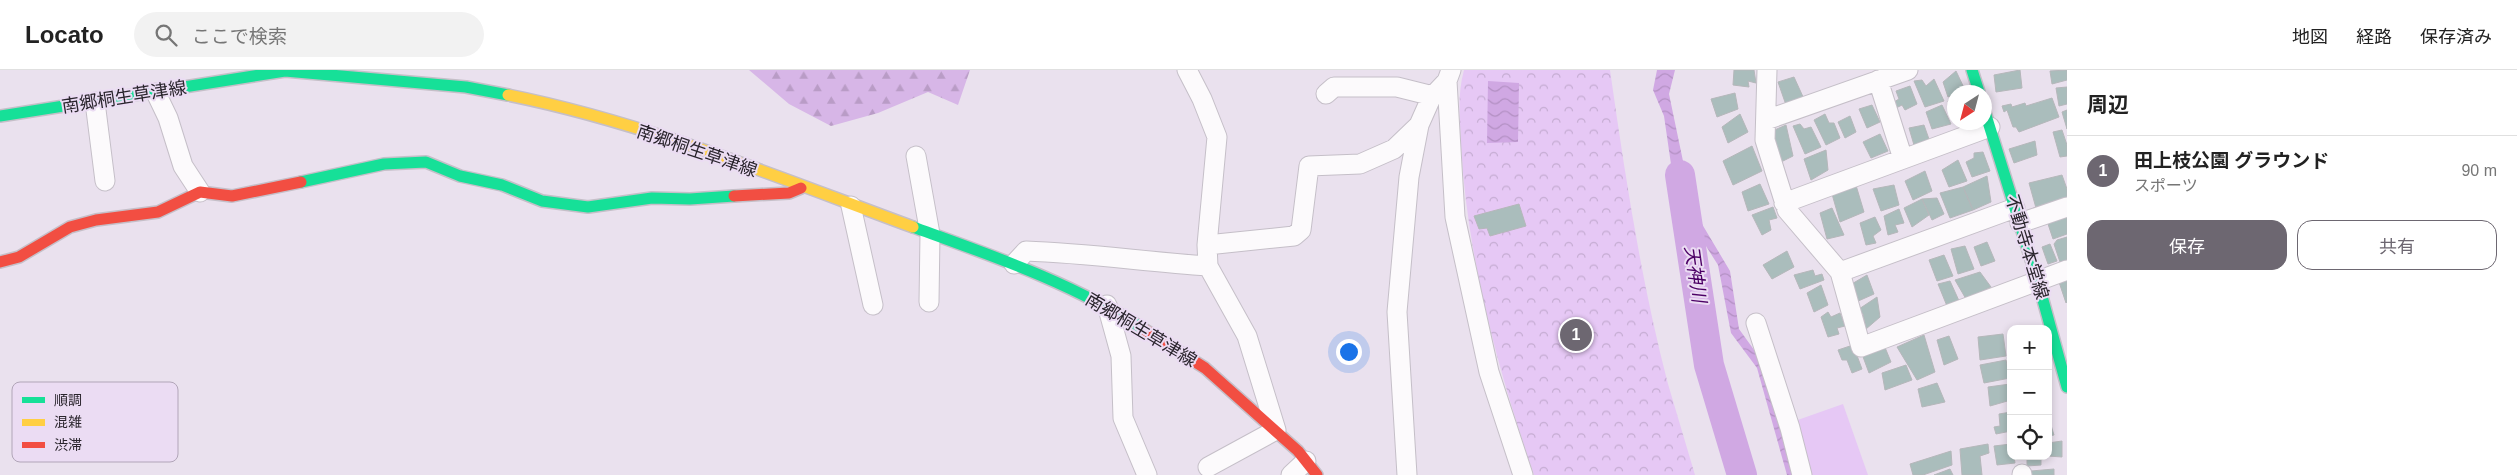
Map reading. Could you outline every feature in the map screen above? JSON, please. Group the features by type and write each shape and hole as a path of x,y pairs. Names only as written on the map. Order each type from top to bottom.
{"main road":[{"path":"1972,70 1977,85"},
{"name":"南郷桐生草津線","path":"0,116 290,71 372,74 466,87 565,107 730,160 850,206 1014,264 1107,305 1204,368 1276,430 1311,468"},
{"name":"不動寺本堂線","path":"1991,130 2038,282 2067,387"},
{"path":"0,262 19,257 70,227 96,220 158,212 200,192 232,196 384,164 426,162 460,176 502,184 542,200 588,207 652,198 690,199 789,193 802,188"}],"street":[{"path":"1187,70 1202,99 1217,137 1206,245 1208,266 1247,336 1276,430 1208,467"},
{"path":"1768,70 1765,140 1784,203 1787,210 1840,272 1861,347 2067,270"},
{"path":"1766,120 1908,70"},
{"path":"1407,475 1397,312 1409,177 1419,125 1433,96 1449,76"},
{"path":"1449,76 1454,216 1489,372 1523,475"},
{"path":"1878,80 1904,159"},
{"path":"1326,94 1334,87 1397,87 1433,96"},
{"path":"156,93 168,118 183,166 200,192"},
{"path":"95,102 105,181"},
{"path":"1206,245 1294,236 1301,230 1309,166 1360,164 1394,150 1419,125"},
{"path":"1784,203 1982,130"},
{"path":"916,156 930,234 929,302"},
{"path":"850,206 873,305"},
{"path":"1840,272 2018,216 2067,207"},
{"path":"1014,264 1026,251 1084,253 1131,261 1208,266"},
{"path":"1107,305 1121,356 1123,418 1147,475"},
{"path":"1756,323 1790,428 1802,475"},
{"path":"1291,475 1311,468"}],"green space":[{"path":"749,70 970,70 958,105 928,92 878,113 831,126 789,104"},
{"path":"1464,70 1610,70 1628,188 1658,345 1695,475 1534,475 1508,395 1477,271 1464,187 1461,145 1460,89"},
{"path":"1843,404 1868,475 1811,475 1792,422"}],"water":[{"path":"1657,70 1675,70 1669,94 1693,209 1730,271 1739,329 1757,354 1779,425 1799,475 1787,475 1757,368 1731,333 1718,265 1683,210 1673,178 1664,116 1653,90"},
{"path":"1488,81 1519,83 1518,142 1487,143"}],"building":[{"path":"1734,70 1754,70 1756,83 1748,81 1749,87 1733,85"},
{"path":"2020,70 2022,88 1996,92 1994,75"},
{"path":"2067,70 2067,80 2052,84 2050,71"},
{"path":"1956,71 1963,85 1947,85 1947,94 1943,82"},
{"path":"1794,77 1804,99 1786,105 1778,82"},
{"path":"1934,79 1944,101 1925,107 1914,81 1922,80 1926,86"},
{"path":"1910,86 1917,104 1905,110 1902,105 1896,108 1894,102 1899,99 1896,91"},
{"path":"2067,87 2067,104 2059,106 2056,88"},
{"path":"1735,93 1738,109 1717,117 1711,99"},
{"path":"2052,98 2059,117 2019,132 2016,127 2013,127 2007,110 2004,112 2002,106 2011,104 2012,107 2025,103 2026,106"},
{"path":"1872,105 1880,122 1867,128 1859,109"},
{"path":"1942,105 1947,116 1947,125 1932,129 1926,112"},
{"path":"2067,110 2067,129 2062,112"},
{"path":"1740,114 1748,132 1728,143 1722,127"},
{"path":"1825,114 1829,123 1834,123 1840,138 1826,145 1814,120"},
{"path":"1850,116 1856,132 1845,138 1838,122"},
{"path":"1800,124 1804,129 1811,127 1821,147 1805,154 1793,126"},
{"path":"1786,125 1793,156 1779,163 1770,132"},
{"path":"1924,125 1930,142 1914,145 1909,128"},
{"path":"2062,130 2067,145 2067,156 2060,157 2053,132"},
{"path":"1880,134 1888,151 1871,158 1863,142"},
{"path":"2035,141 2037,155 2014,163 2009,149"},
{"path":"1752,146 1762,171 1733,185 1723,161"},
{"path":"1826,150 1828,170 1811,180 1804,159"},
{"path":"1983,152 1990,171 1972,177 1966,162 1974,158 1974,153"},
{"path":"1958,160 1967,181 1949,187 1942,170"},
{"path":"1925,171 1932,191 1913,200 1905,181"},
{"path":"2062,175 2067,189 2067,201 2036,208 2029,183"},
{"path":"1987,176 1991,202 1973,210 1963,187"},
{"path":"1855,182 1864,212 1840,222 1832,194"},
{"path":"1760,184 1769,204 1748,211 1742,192"},
{"path":"1894,185 1899,205 1881,211 1873,189"},
{"path":"1963,187 1973,210 1950,218 1940,193"},
{"path":"1937,198 1944,214 1932,220 1922,199"},
{"path":"1922,199 1929,215 1912,227 1904,208"},
{"path":"1519,204 1526,226 1490,236 1487,228 1479,229 1474,216"},
{"path":"1773,207 1777,218 1769,220 1771,230 1762,235 1752,215"},
{"path":"1832,208 1844,235 1827,239 1820,213"},
{"path":"1899,209 1904,223 1895,225 1898,232 1888,235 1884,216"},
{"path":"2067,214 2067,234 2053,239 2047,221"},
{"path":"1875,217 1881,230 1873,236 1876,243 1866,245 1860,223"},
{"path":"2067,237 2067,260 2060,262 2054,244 2057,240"},
{"path":"1987,242 1995,261 1981,266 1974,247"},
{"path":"2050,244 2057,261 2048,264 2042,247"},
{"path":"1965,246 1974,269 1958,274 1951,249"},
{"path":"1787,251 1794,267 1772,279 1763,265"},
{"path":"1944,255 1953,276 1937,281 1929,260"},
{"path":"1813,270 1815,276 1822,274 1824,280 1800,289 1794,275"},
{"path":"1980,272 1991,287 1966,299 1955,280"},
{"path":"1867,275 1874,294 1856,302 1850,285"},
{"path":"2067,279 2067,302 2066,303 2059,282"},
{"path":"1950,281 1960,303 1947,306 1938,284"},
{"path":"1821,285 1828,305 1814,312 1807,293"},
{"path":"1877,297 1880,317 1866,329 1863,314 1859,309"},
{"path":"1828,312 1831,317 1840,313 1845,326 1837,328 1839,334 1828,337 1821,317"},
{"path":"2003,334 2006,356 1980,360 1978,337"},
{"path":"1924,335 1935,372 1917,380 1897,347"},
{"path":"1949,336 1958,359 1944,365 1937,340"},
{"path":"1853,345 1862,369 1852,373 1847,360 1842,360 1838,350"},
{"path":"1884,345 1891,362 1869,373 1862,354"},
{"path":"2006,360 2007,379 1984,383 1980,365"},
{"path":"1906,365 1912,380 1885,390 1882,373"},
{"path":"1937,383 1945,402 1922,407 1918,389"},
{"path":"2007,384 2007,401 1990,406 1988,387"},
{"path":"2007,413 2007,432 1996,434 1994,427 2000,426 1999,414"},
{"path":"2062,441 2062,457 2052,456 2052,442"},
{"path":"1988,444 1989,453 1980,456 1982,475 1962,475 1960,449"},
{"path":"2007,444 2007,460 2015,460 2015,463 1997,465 1994,446"},
{"path":"1951,451 1952,465 1923,475 1913,475 1910,464"},
{"path":"2027,460 2041,460 2041,465 2027,466"},
{"path":"1950,469 1953,475 1934,475"},
{"path":"2054,469 2054,475 2031,475 2031,471"}],"waterway":[{"name":"天神川","path":"1680,175 1709,365 1742,475"}],"traffic: fast":[{"path":"1972,70 1977,85"},
{"path":"0,116 285,71 466,87 508,95"},
{"path":"1991,130 2038,282 2067,387"},
{"path":"301,182 384,164 426,162 460,176 502,185 542,201 588,207 652,198 690,199 734,196"},
{"path":"913,227 1003,260 1061,284 1118,313 1145,330"}],"traffic: slow":[{"path":"508,95 560,107 662,136 763,171 913,227"}],"traffic: jam":[{"path":"0,262 19,257 70,227 96,220 158,212 200,192 232,196 301,182"},
{"path":"734,196 789,193 801,188"},
{"path":"1145,330 1205,368 1298,451 1317,475"}],"place":[{"name":"田上枝公園 グラウンド","path":"1576,335"}]}
